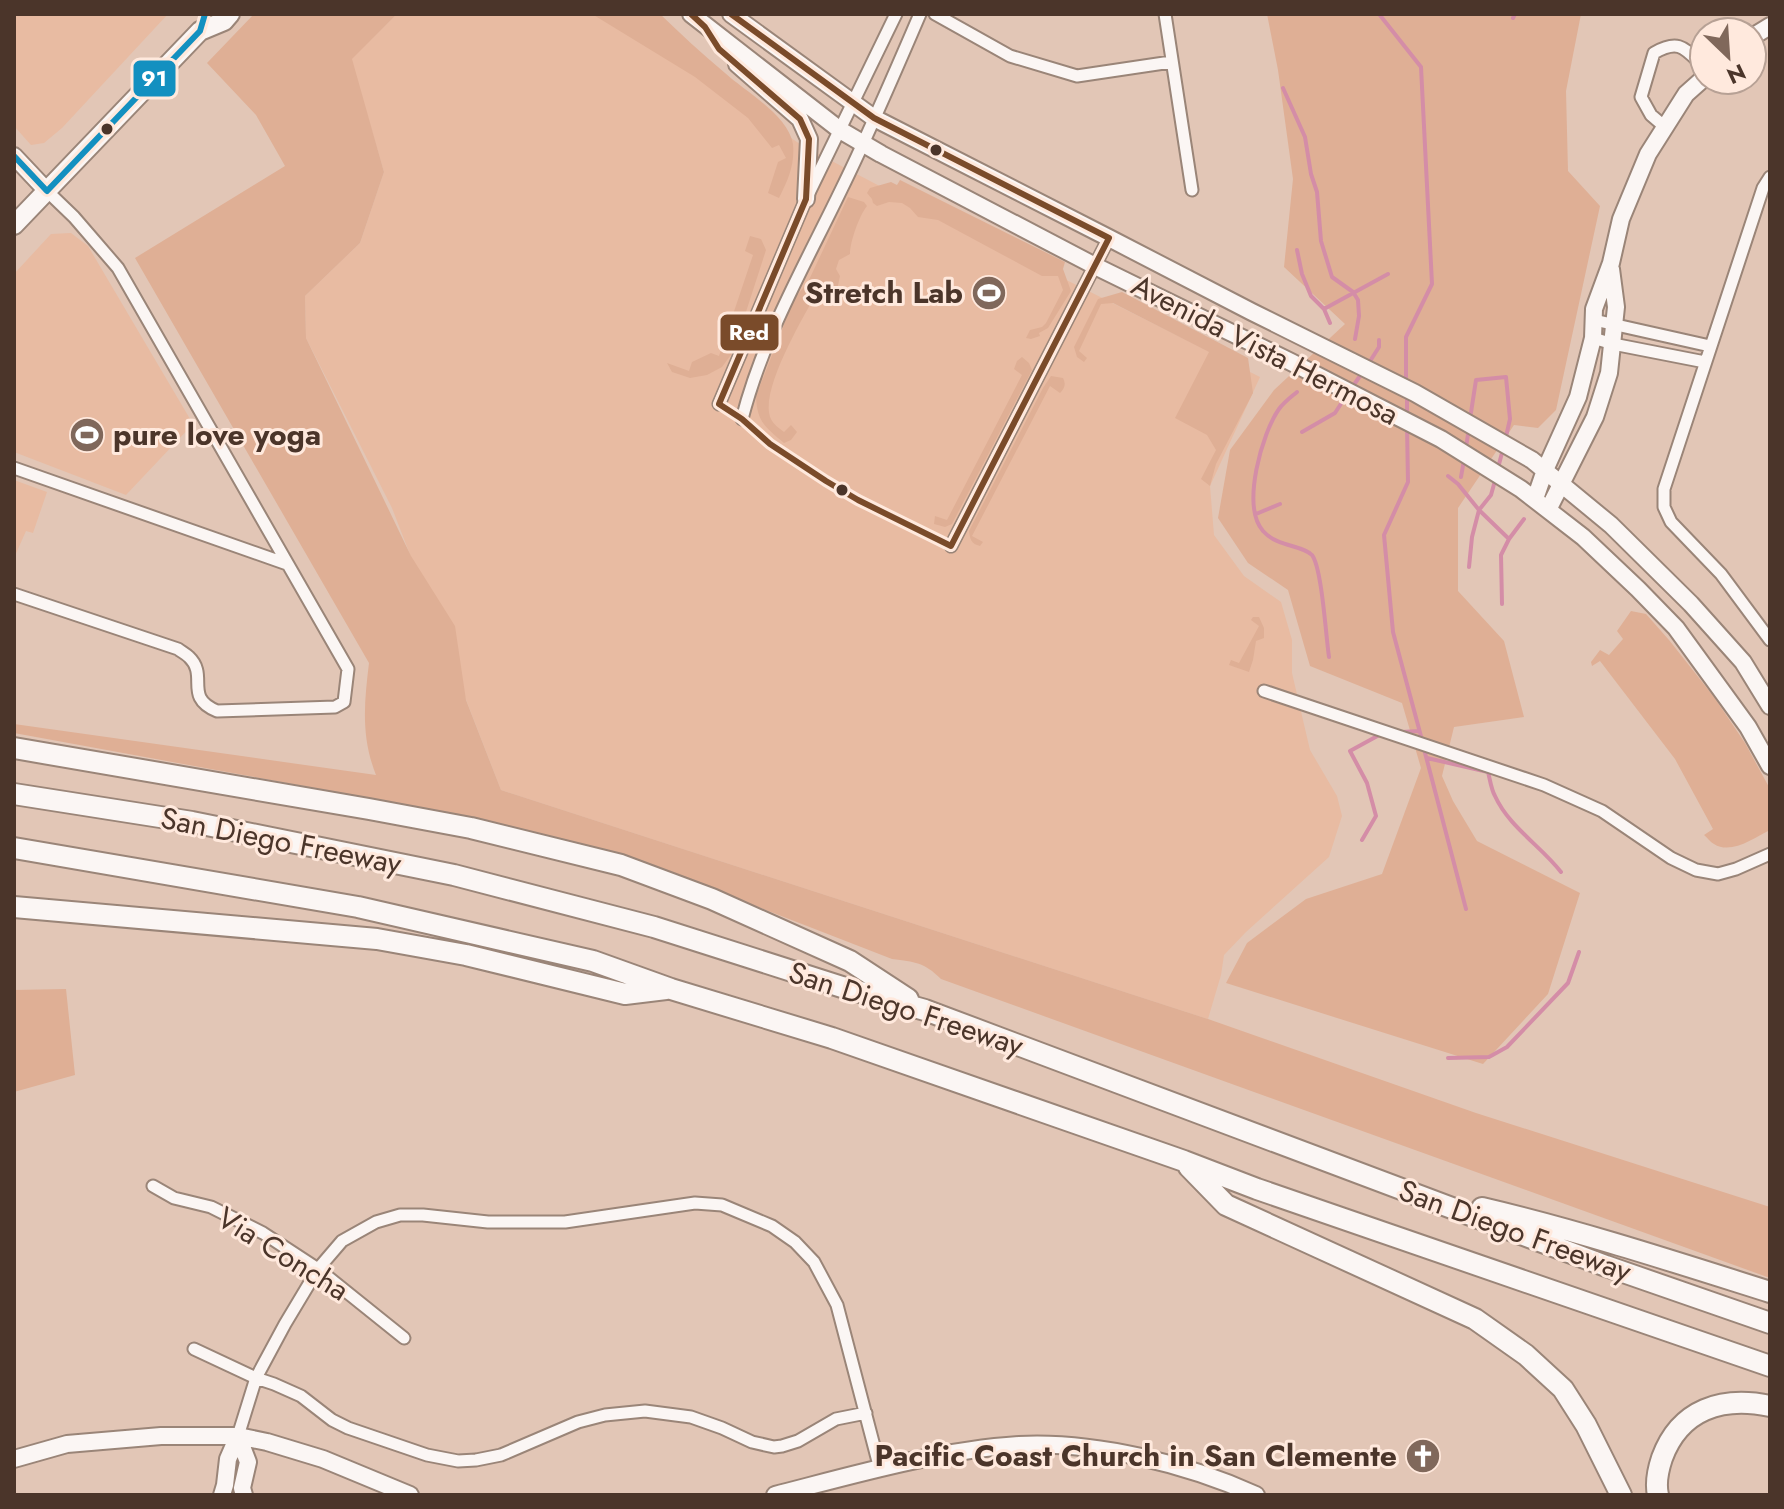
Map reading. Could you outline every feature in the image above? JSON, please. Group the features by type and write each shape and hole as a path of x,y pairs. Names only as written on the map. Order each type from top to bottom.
{"highway":[{"path":"14,748 442,822 621,865 712,899 850,961 925,1010"},
{"name":"San Diego Freeway","path":"14,794 192,822 454,875 654,927 925,1010 1606,1266 1770,1323"},
{"name":"San Diego Freeway","path":"14,848 358,907 593,961 671,989 832,1038 1770,1366"},
{"path":"14,907 377,939 466,955 625,994 671,989"},
{"path":"1184,1161 1226,1205 1475,1319 1526,1355 1563,1389 1586,1425 1621,1495"},
{"path":"1399,1188 1548,1223 1770,1292"},
{"path":"1658,1495 1658,1470 1666,1447 1678,1427 1713,1406 1749,1401 1770,1406"}],"main road":[{"path":"14,225 202,22 224,21 230,14"},
{"name":"Avenida Vista Hermosa","path":"691,14 840,130 863,144 1095,266 1441,439 1521,489 1583,537 1676,628 1748,727 1770,766"},
{"name":"Avenida Vista Hermosa","path":"731,14 874,118 1415,393 1538,465 1611,525 1691,604 1743,662 1770,706"},
{"path":"705,27 719,49 800,119 809,139 806,199"},
{"path":"1542,504 1538,465 1578,397 1593,329 1594,309 1611,263 1621,219 1648,154 1688,92"},
{"path":"14,156 47,191"},
{"path":"1542,504 1561,484 1595,417 1609,373 1616,307 1611,263"},
{"path":"14,1459 67,1444 161,1436 238,1436 323,1459 410,1495"},
{"path":"222,1493 228,1459 238,1436"},
{"path":"238,1436 248,1462 242,1488 244,1495"},
{"path":"775,1495 880,1469 1021,1445 1085,1447 1173,1464 1256,1495"}],"street":[{"path":"719,404 806,199 896,14"},
{"path":"742,419 749,392 789,295 863,144 920,14"},
{"path":"935,14 1010,56 1077,76 1171,62"},
{"path":"1165,14 1192,190"},
{"path":"1665,127 1651,115 1641,97 1654,53 1667,45 1680,46 1688,53"},
{"path":"1770,177 1763,188 1664,489 1664,507 1671,522 1721,574 1770,640"},
{"path":"14,594 178,649 191,658 198,672 199,696 205,706 217,711 335,707 344,702 348,669 118,268 47,191"},
{"path":"951,546 1109,238"},
{"path":"1593,329 1615,325 1710,346"},
{"path":"1593,329 1613,344 1705,362"},
{"path":"14,468 287,564"},
{"path":"1264,691 1544,785 1602,811 1671,858 1696,870 1718,874 1770,854"},
{"name":"Via Concha","path":"153,1186 174,1198 211,1207 243,1222 318,1269 404,1338"},
{"path":"238,1436 256,1378 318,1269 342,1241 376,1222 400,1215 423,1215 488,1222 565,1222 695,1203 722,1205 772,1226 795,1242 814,1262 837,1305 880,1469"},
{"path":"194,1349 301,1396 348,1428 427,1455 458,1461 501,1455 578,1422 605,1415 645,1411 691,1417 752,1442 774,1447 798,1441 836,1419 866,1413"}],"shaded area":[{"path":"14,14 168,14 62,128 44,143 31,145 14,126"},
{"path":"254,14 397,14 352,59 384,172 360,243 305,296 306,338 411,556 455,626 466,700 501,790 1208,1019 1476,1113 1770,1207 1770,1278 941,979 919,964 892,959 622,854 478,818 14,733 14,724 376,775 365,720 369,663 135,258 285,166 256,115 207,63"},
{"path":"397,14 611,14 782,122 791,138 803,146 1260,377 1210,486 1214,535 1244,576 1281,602 1292,640 1292,673 1310,750 1337,796 1342,816 1329,857 1224,955 1208,1019 501,790 392,508 306,338 305,296 360,243 384,172 351,59"},
{"path":"592,14 660,14 708,59 775,114 790,133 793,144 790,172 779,198 768,193 778,162 786,158 779,145 772,148 748,118 695,77"},
{"path":"1267,14 1581,14 1566,91 1568,171 1600,206 1556,410 1538,428 1514,425 1458,508 1458,591 1504,641 1524,717 1454,727 1442,776 1477,841 1580,893 1548,994 1483,1064 1226,983 1247,943 1306,899 1382,874 1421,768 1402,703 1310,666 1288,590 1248,563 1218,518 1230,450 1274,390 1345,324 1284,267 1293,179"},
{"path":"900,180 1065,262 1063,269 1071,291 1048,328 1039,333 1040,336 1026,338 1030,330 1046,323 1063,290 1058,276 1042,276 938,220 918,217 902,203 889,202 877,206 867,193 870,188 891,182 897,185"},
{"path":"848,197 867,206 856,229 850,254 839,260 837,290 827,298 816,294 784,356 771,392 769,407 772,421 784,432 791,425 797,432 784,443 763,423 756,396 794,299 808,282"},
{"path":"71,233 88,246 193,424 126,495 14,452 14,274 51,234"},
{"path":"750,236 761,239 766,250 733,352 722,367 707,375 690,378 672,372 667,363 689,371 692,362 711,353 719,356 753,255 745,251"},
{"path":"1122,292 1248,358 1253,393 1216,464 1210,486 1201,479 1216,450 1207,435 1175,418 1209,352 1113,303 1101,304 1079,351 1087,358 1084,362 1077,357 1074,347 1098,299"},
{"path":"1022,357 1032,370 952,524 945,527 934,524 935,516 947,520 1022,375 1014,369"},
{"path":"1051,376 1063,378 1064,388 1060,393 1050,386 972,536 983,542 977,545 969,531"},
{"path":"14,480 47,492 33,533 26,531 14,558"},
{"path":"1631,611 1646,614 1669,640 1745,743 1770,789 1770,830 1735,847 1721,847 1711,842 1704,835 1713,829 1675,759 1600,661 1592,666 1591,662 1600,650 1609,655 1623,639 1617,631"},
{"path":"1259,617 1264,638 1256,641 1249,672 1229,665 1231,660 1239,663 1259,626 1251,620"},
{"path":"66,989 75,1075 14,1092 14,990"}],"waterway":[{"path":"1379,14 1421,67 1432,284 1406,337 1406,382"},
{"path":"1513,18 1515,14"},
{"path":"1283,88 1305,137 1317,192 1321,241 1332,277 1353,292 1358,300 1355,339"},
{"path":"1297,250 1311,296 1324,309 1330,323"},
{"path":"1324,309 1388,274"},
{"path":"1367,366 1379,347 1379,340"},
{"path":"1351,389 1362,373"},
{"path":"1470,419 1476,380 1506,377 1510,419 1505,441"},
{"path":"1297,392 1279,409 1266,435 1256,470 1254,505 1263,531 1282,543 1312,555 1321,588 1329,657"},
{"path":"1407,394 1407,418"},
{"path":"1302,432 1335,413 1346,396"},
{"path":"1407,426 1408,482 1384,535 1393,632 1422,740"},
{"path":"1466,447 1469,428"},
{"path":"1498,468 1503,449"},
{"path":"1461,477 1464,460"},
{"path":"1448,476 1509,539"},
{"path":"1469,567 1479,510 1491,495 1496,477"},
{"path":"1256,514 1280,504"},
{"path":"1502,604 1501,555 1524,519"},
{"path":"1402,732 1419,731"},
{"path":"1362,840 1376,816 1367,783 1350,751 1381,734"},
{"path":"1424,749 1466,909"},
{"path":"1427,758 1488,772 1494,793 1508,817 1561,872"},
{"path":"1448,1058 1489,1057 1507,1047 1568,983 1579,952"}],"transit line":[{"name":"91","path":"14,156 47,191 200,31 205,14"},
{"name":"Red","path":"691,14 705,27 719,49 800,119 809,139 806,199 719,404 770,444 826,481 951,546 1109,238 874,118 731,14"}],"place":[{"name":"Stretch Lab","path":"989,293"},
{"name":"pure love yoga","path":"87,435"},
{"name":"Pacific Coast Church in San Clemente","path":"1423,1456"}]}
